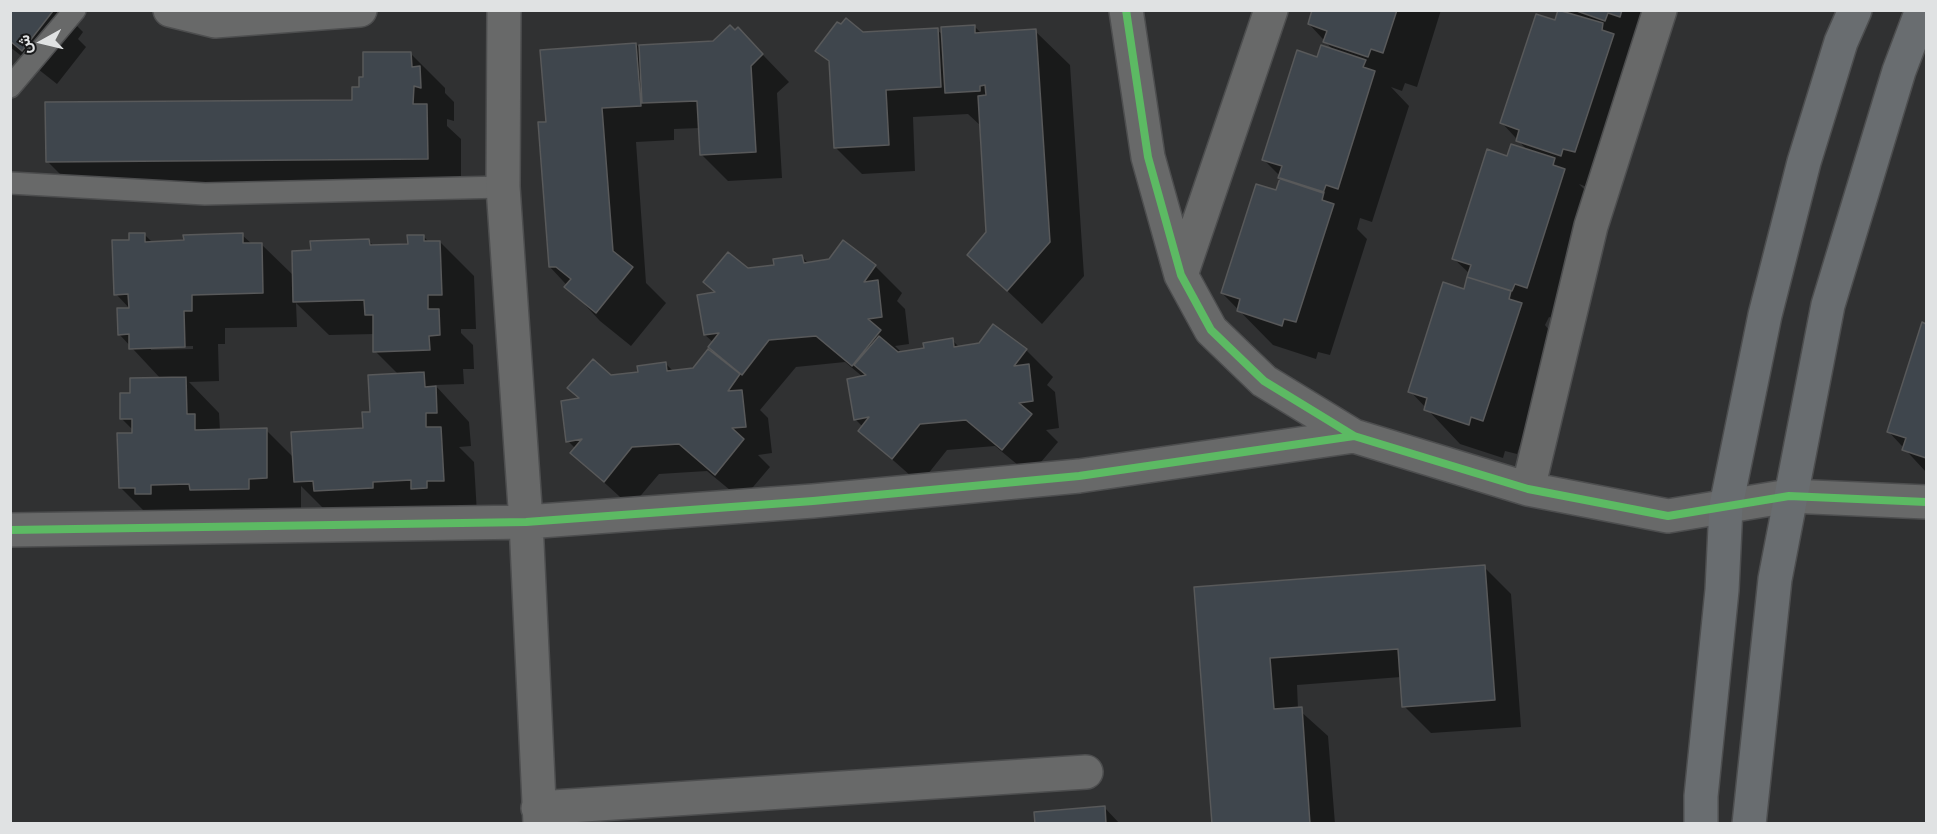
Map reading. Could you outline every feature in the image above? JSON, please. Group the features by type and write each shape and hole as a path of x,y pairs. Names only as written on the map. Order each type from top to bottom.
{"main road":[{"path":"1701,824 1722,590 1726,506 1765,315 1801,173 1841,42 1855,10"},
{"path":"1749,824 1775,579 1789,496 1828,305 1899,71 1922,10"}],"street":[{"path":"170,10 215,21 360,10"},
{"path":"504,10 503,188 526,522 539,816 1086,772"},
{"path":"1126,10 1148,157 1181,275 1211,330 1264,381 1354,436 1528,489 1668,516 1789,496 1926,502"},
{"path":"1181,275 1271,10"},
{"path":"1528,489 1591,226 1660,10"},
{"path":"10,530 526,522 813,501 1079,476 1354,436"}],"lane":[{"path":"10,87 75,10"},
{"path":"10,183 205,194 503,188"}],"building":[{"path":"10,10 53,11 22,51 10,41"},
{"path":"1312,10 1397,10 1383,53 1371,49 1368,57 1323,42 1327,31 1308,24"},
{"path":"1558,10 1603,23 1602,30 1614,34 1575,152 1563,149 1561,156 1516,141 1519,130 1500,123 1536,14 1555,20"},
{"path":"1574,10 1622,10 1620,17 1608,13 1605,21"},
{"path":"846,18 863,32 938,28 941,87 886,90 889,145 834,148 829,61 815,51 837,22 841,24"},
{"path":"730,25 735,30 738,27 763,54 751,66 756,152 700,155 697,101 642,103 639,45 713,41"},
{"path":"975,25 975,33 1036,29 1050,242 1007,291 967,255 986,232 978,96 986,95 985,85 980,86 980,91 945,93 941,27"},
{"path":"636,43 641,106 602,108 613,251 633,267 596,313 564,287 571,279 556,267 549,267 538,122 546,122 540,50"},
{"path":"1321,45 1366,60 1363,67 1375,71 1338,189 1326,185 1323,193 1278,178 1282,166 1262,160 1297,50 1317,57"},
{"path":"363,52 411,52 412,67 420,66 421,88 414,86 413,104 427,104 428,159 46,162 45,102 352,100 352,87 359,87 359,77 363,77"},
{"path":"1511,144 1555,158 1553,165 1565,169 1527,288 1515,284 1512,291 1467,277 1471,265 1452,259 1487,149 1507,156"},
{"path":"1280,178 1324,192 1322,200 1334,204 1296,322 1284,319 1282,326 1237,311 1240,299 1221,293 1256,184 1276,190"},
{"path":"129,233 145,233 145,242 184,240 183,235 243,233 243,243 262,243 263,293 192,295 192,311 184,311 185,347 129,349 129,334 118,335 117,308 129,308 128,294 114,295 112,240 129,240"},
{"path":"407,235 424,235 424,241 440,241 442,295 428,295 428,309 439,309 440,335 429,336 430,350 373,352 373,315 365,315 364,300 293,302 292,251 311,250 310,241 369,239 370,245 408,244"},
{"path":"843,240 876,265 864,282 878,280 882,317 868,319 881,330 852,366 816,336 769,340 742,375 708,347 719,333 704,335 697,295 715,292 703,282 728,252 748,268 774,265 773,259 802,255 804,263 829,259"},
{"path":"1467,277 1511,291 1509,299 1522,303 1483,421 1471,417 1469,425 1424,410 1427,398 1408,392 1443,282 1464,289"},
{"path":"1922,322 1926,324 1926,458 1902,450 1906,438 1887,432"},
{"path":"993,324 1027,349 1014,366 1029,364 1033,401 1019,403 1032,414 1002,450 966,420 920,424 892,459 858,431 869,417 854,420 847,379 866,375 854,365 879,336 898,352 924,348 923,343 953,338 954,347 979,343"},
{"path":"708,349 740,374 728,391 742,390 746,427 732,428 744,439 715,475 679,444 632,447 604,482 570,453 582,439 566,442 561,401 579,398 567,388 593,359 611,375 638,372 637,366 666,362 667,371 693,368"},
{"path":"424,372 425,387 436,386 437,413 426,413 426,427 441,427 444,481 427,481 427,488 411,489 411,480 373,482 373,488 314,491 313,481 294,482 291,432 363,428 362,412 370,412 368,375"},
{"path":"186,377 187,414 195,414 195,430 267,428 267,478 249,479 249,489 190,490 189,484 151,485 151,494 135,494 135,488 119,488 117,433 132,433 132,419 120,419 120,393 130,393 130,378"},
{"path":"1485,565 1495,700 1402,707 1398,649 1270,658 1274,709 1302,707 1310,824 1212,824 1194,587"},
{"path":"1105,806 1106,824 1035,824 1034,812"}],"cycle path":[{"path":"1126,10 1148,157 1181,275 1211,330 1264,381 1354,436 1528,489 1668,516 1789,496 1926,502"},
{"path":"10,530 526,522 813,501 1079,476 1354,436"}]}
